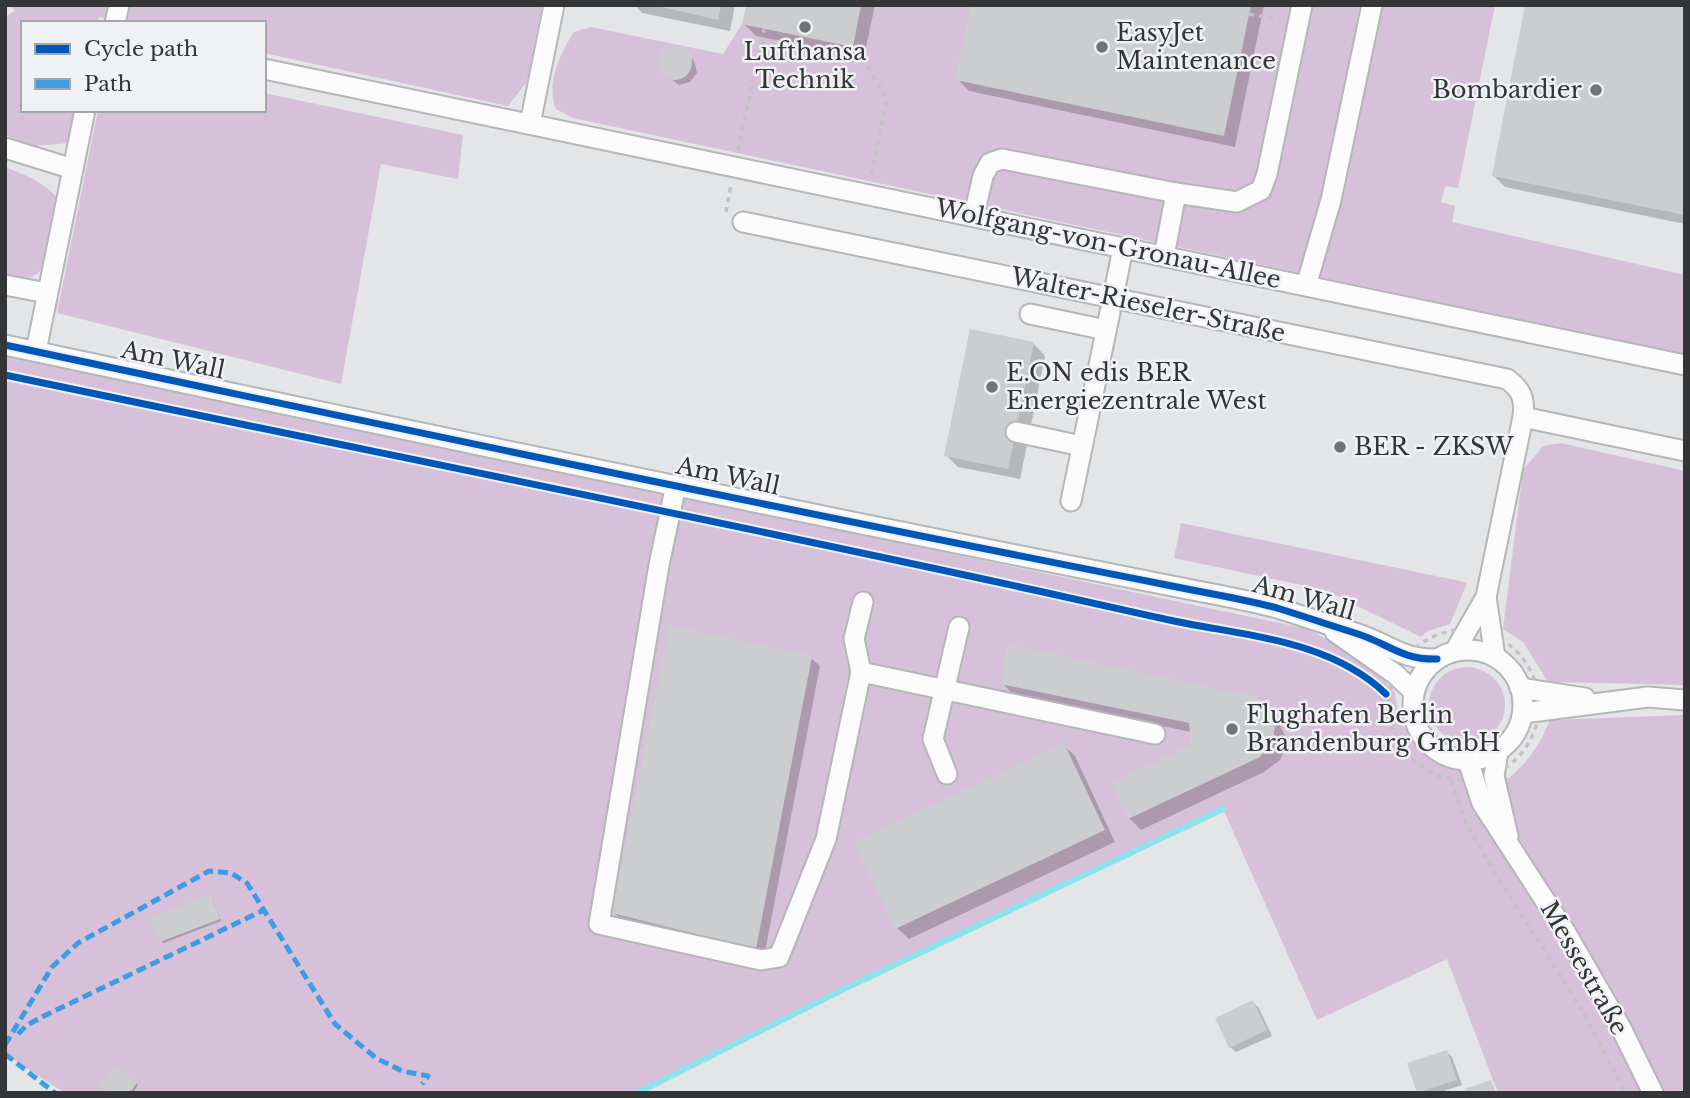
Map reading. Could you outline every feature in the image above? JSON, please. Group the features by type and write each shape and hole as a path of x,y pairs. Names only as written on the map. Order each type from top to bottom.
{"street":[{"path":"530,124 554,5"},
{"path":"1306,286 1331,200 1372,5"},
{"path":"974,215 983,176 990,163 1002,159 1176,193 1237,202 1249,198 1261,190 1267,174 1300,15"},
{"name":"Wolfgang-von-Gronau-Allee","path":"266,69 1685,365"},
{"path":"36,351 85,112"},
{"path":"5,148 73,169"},
{"path":"1164,256 1176,193"},
{"name":"Walter-Rieseler-Straße","path":"734,220 1110,313 1507,379 1519,388 1525,402 1486,597 1468,629 1446,655 1419,679 1414,692"},
{"path":"1071,501 1123,248"},
{"path":"5,285 47,293"},
{"path":"1030,314 1110,313"},
{"name":"Am Wall","path":"5,345 991,551 1226,596 1277,608 1375,639 1419,660 1482,652 1495,657"},
{"path":"1523,417 1685,451"},
{"path":"1016,432 1082,446"},
{"path":"677,485 659,565 599,924 761,960 779,957 826,839 861,672 854,639 863,602"},
{"name":"Walter-Rieseler-Straße","path":"1486,597 1495,657"},
{"name":"Am Wall","path":"1329,626 1347,642 1395,674 1414,692"},
{"path":"947,774 933,739 959,627"},
{"path":"1495,657 1529,689 1607,701"},
{"path":"861,672 1155,734"},
{"path":"1529,689 1531,712"},
{"path":"1414,692 1415,723 1427,743 1446,756 1468,761 1498,752 1510,741 1531,712 1648,697 1685,700"},
{"name":"Messestraße","path":"1498,752 1494,776 1510,847"},
{"name":"Messestraße","path":"1468,761 1482,803 1566,933 1653,1093"}],"path":[{"path":"1249,14 1300,15"},
{"path":"734,220 734,166 764,29"},
{"path":"761,43 866,64 887,99 866,194"},
{"path":"5,375 876,555 1173,621 1304,647 1353,670"},
{"path":"1468,629 1492,635 1515,650 1530,668 1531,712 1538,722 1518,758 1494,776 1451,781 1422,767 1397,740 1390,722 1386,694 1406,656 1418,645 1439,634 1468,629"},
{"path":"1381,689 1386,694"},
{"path":"1451,781 1467,825 1581,1007 1626,1093"}],"shaded area":[{"path":"10,5 542,5 527,82 508,106 266,53 266,21 118,21 99,17 98,21 21,21 21,112 77,112 69,143 33,146 5,135 5,17 15,11"},
{"path":"861,5 1495,5 1458,188 1445,186 1441,202 1455,206 1452,222 1685,275 1685,355 573,118 556,109 553,100 556,69 574,32 591,27 723,54 742,24 852,46"},
{"path":"266,93 463,135 458,179 381,164 341,384 57,313 98,112 266,112"},
{"path":"5,167 42,184 60,201 45,261 37,274 30,277 5,275"},
{"path":"5,354 1308,629 1365,661 1395,692 1399,722 1433,756 1465,771 1509,778 1533,752 1550,720 1685,715 1685,1093 1498,1093 1447,959 1317,1020 1223,809 848,987 637,1093 65,1093 5,1054"},
{"path":"1561,443 1685,471 1685,685 1548,682 1523,642 1503,629 1523,470 1543,446"},
{"path":"1181,523 1467,583 1450,624 1428,631 1421,637 1325,590 1174,558"},
{"path":"1467,667 1482,670 1494,678 1502,690 1505,705 1502,720 1494,732 1482,740 1467,743 1452,740 1440,732 1432,720 1429,705 1432,690 1440,678 1452,670"}],"building":[{"name":"Lufthansa Technik","path":"652,5 721,5 718,20"},
{"name":"Lufthansa Technik","path":"746,5 861,5 853,47 742,24"},
{"name":"EasyJet Maintenance","path":"971,5 1251,5 1224,136 955,80"},
{"name":"Bombardier","path":"1525,5 1685,5 1685,215 1492,176"},
{"path":"675,46 687,51 692,63 687,75 675,80 663,75 658,63 663,51"},
{"name":"E.ON edis BER Energiezentrale West","path":"970,329 1034,342 1008,469 944,456"},
{"path":"669,625 812,656 756,949 612,913"},
{"name":"Flughafen Berlin Brandenburg GmbH","path":"1008,644 1252,696 1266,704 1270,711 1275,725 1273,740 1260,757 1128,819 1111,783 1191,745 1189,723 1000,684"},
{"path":"1064,743 1105,830 895,929 854,842"},
{"path":"210,894 220,919 160,942 150,918"},
{"path":"1253,1000 1267,1030 1229,1048 1215,1018"},
{"path":"1447,1050 1457,1080 1417,1093 1407,1063"},
{"path":"115,1066 137,1082 130,1093 109,1093 100,1086"},
{"path":"1491,1080 1496,1093 1467,1093 1465,1089"}],"waterway":[{"path":"637,1093 848,987 1223,809"}],"marked path":[{"path":"5,1045 52,967 78,943 209,871 231,873 247,883 335,1024 376,1058 402,1071 428,1076 422,1084"},
{"path":"18,1034 27,1025 44,1016 264,910"},
{"path":"5,1054 55,1093"}],"cycle path":[{"path":"5,345 727,497 1248,601 1367,637 1404,654 1437,659"},
{"path":"5,375 777,535 1174,621 1258,636 1313,651 1339,662 1364,676 1386,694"}],"place":[{"name":"Lufthansa Technik","path":"805,27"},
{"name":"EasyJet Maintenance","path":"1102,47"},
{"name":"Bombardier","path":"1596,90"},
{"name":"E.ON edis BER Energiezentrale West","path":"992,387"},
{"name":"BER - ZKSW","path":"1340,447"},
{"name":"Flughafen Berlin Brandenburg GmbH","path":"1232,729"}]}
